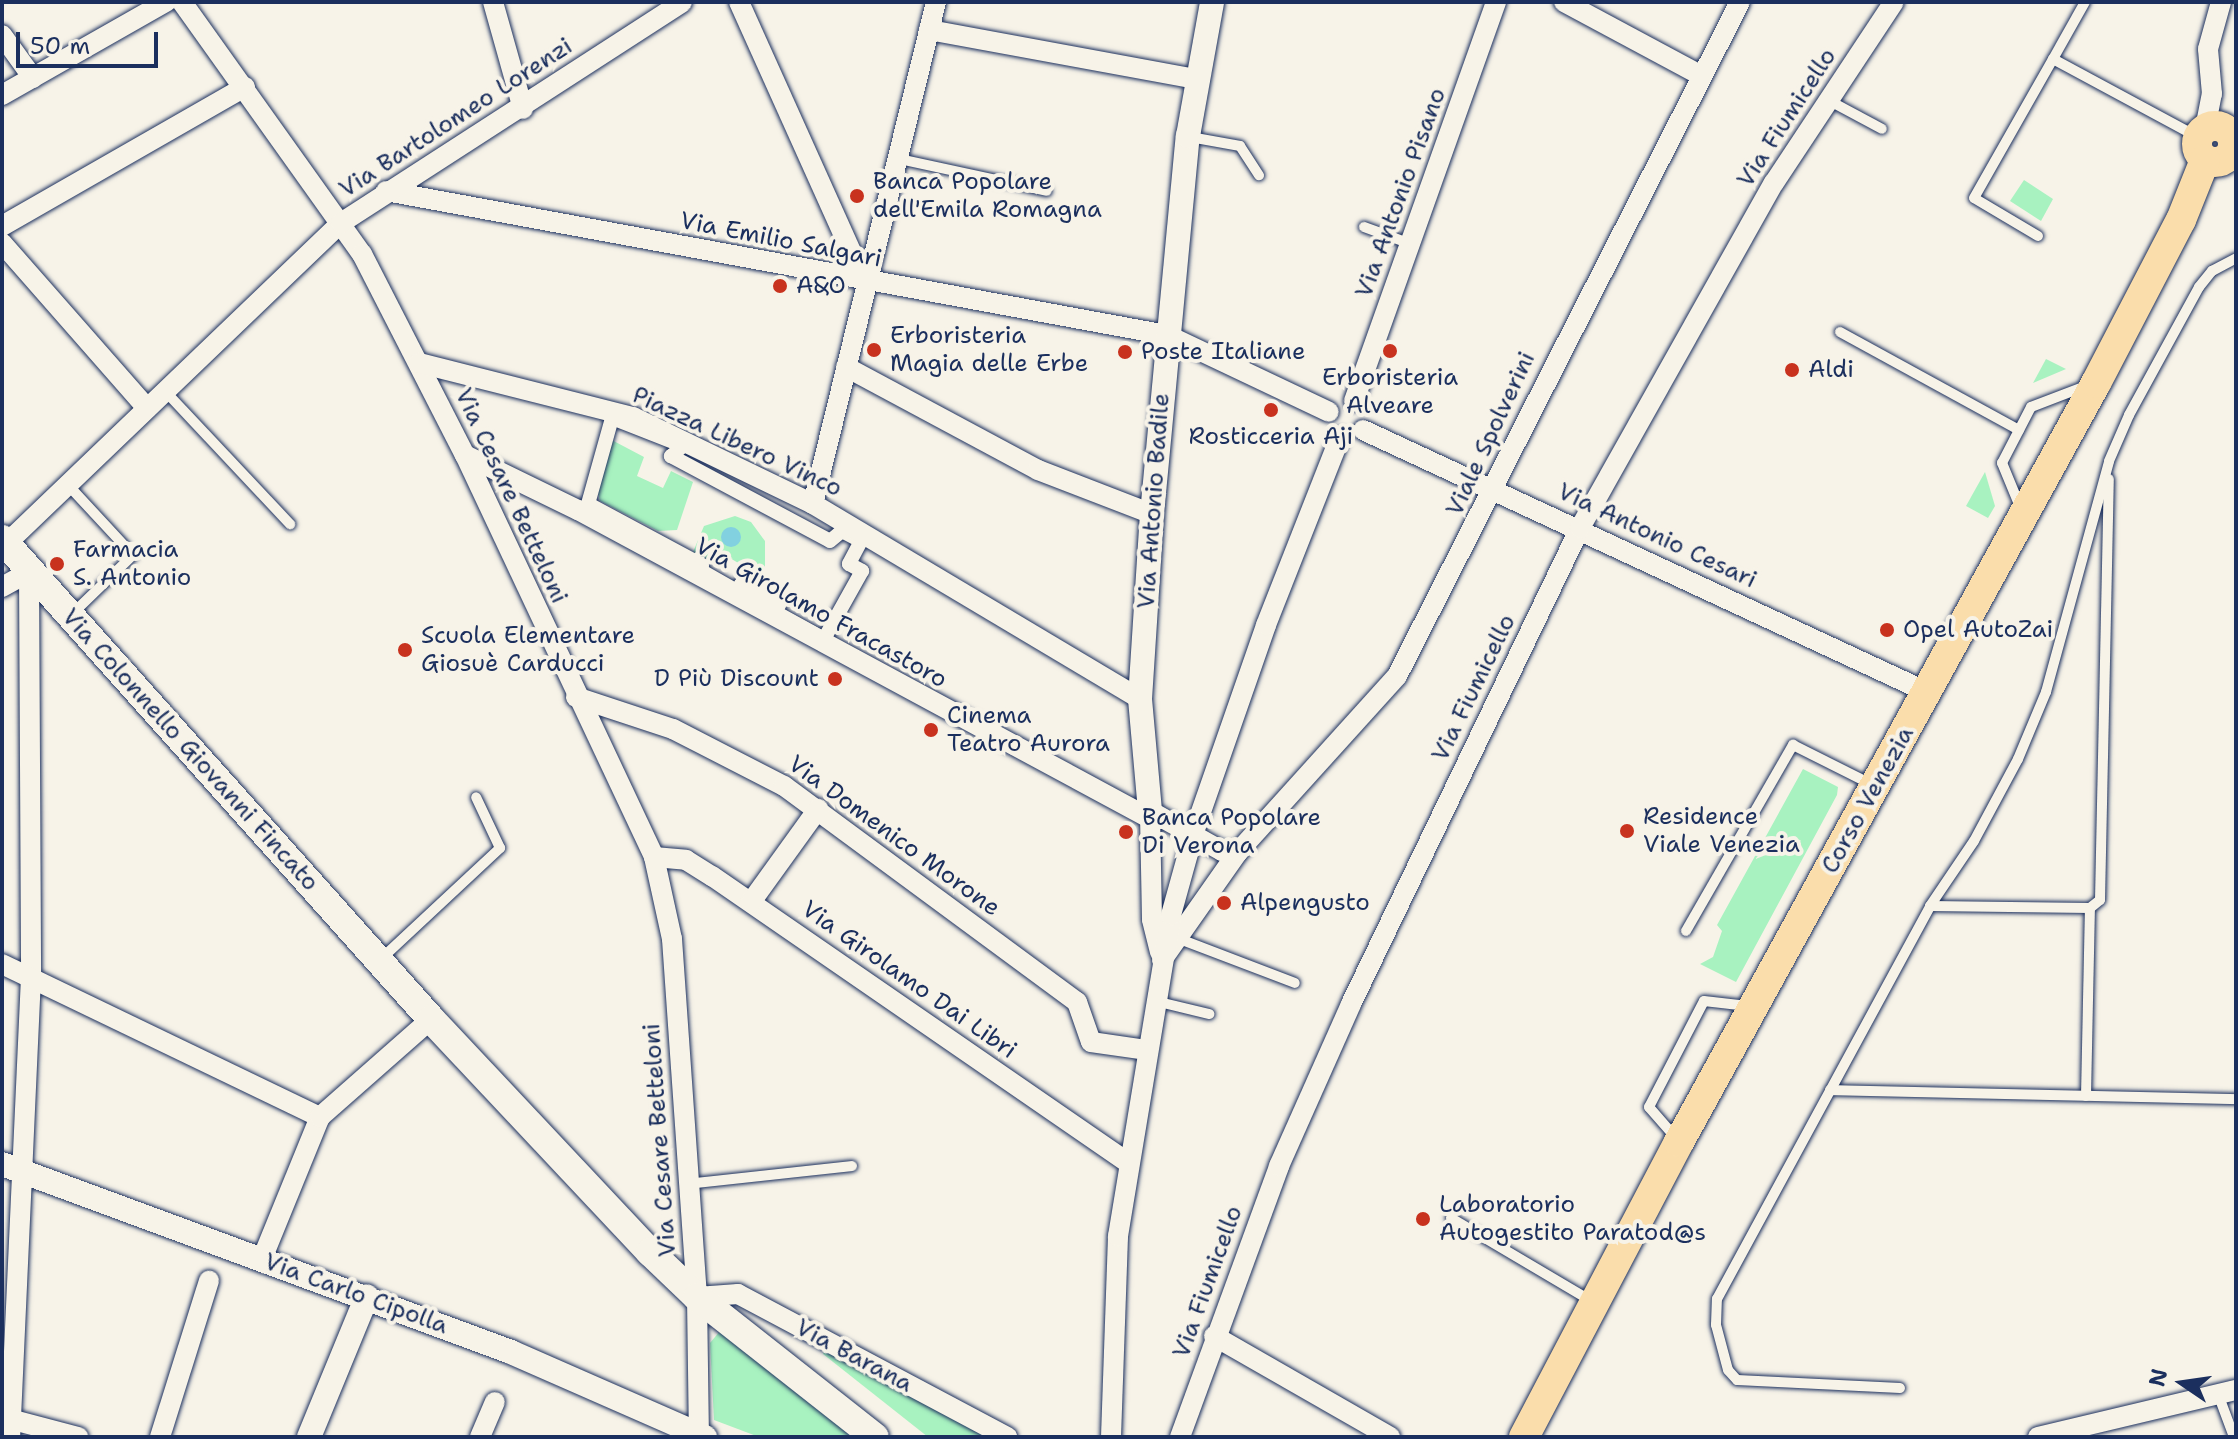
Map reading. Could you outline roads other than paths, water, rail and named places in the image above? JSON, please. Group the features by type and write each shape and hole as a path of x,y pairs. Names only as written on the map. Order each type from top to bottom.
{"main road":[{"name":"Corso Venezia","path":"1524,1437 1679,1142 1877,787 2096,383 2181,220 2213,132"},
{"name":"Via Colonnello Giovanni Fincato","path":"4,542 431,1019 697,1297"},
{"name":"Via Barana","path":"697,1297 875,1437"}],"street":[{"path":"2,95 166,2"},
{"name":"Via Cesare Betteloni","path":"182,2 341,223 419,363 465,455 576,697 595,725 654,857 672,939 697,1297"},
{"path":"493,2 523,109"},
{"name":"Via Bartolomeo Lorenzi","path":"4,542 69,486 341,223 386,191 523,109 682,2"},
{"path":"739,2 865,283"},
{"path":"813,504 936,2"},
{"name":"Via Antonio Badile","path":"1150,815 1140,699 1152,514 1188,136 1212,2"},
{"name":"Via Antonio Pisano","path":"1354,401 1496,2"},
{"path":"1564,2 1700,75"},
{"name":"Viale Spolverini","path":"1162,960 1238,852 1397,676 1494,489 1700,75 1740,2"},
{"name":"Via Fiumicello","path":"1180,1437 1214,1336 1345,1002 1580,528 1774,183 1894,2"},
{"path":"2213,132 2208,49 2221,2"},
{"path":"929,30 1196,79"},
{"path":"2,35 33,78"},
{"path":"2,226 245,87"},
{"name":"Via Emilio Salgari","path":"386,191 865,283 1167,335"},
{"path":"2,243 147,408"},
{"path":"1167,335 1329,412"},
{"name":"Piazza Libero Vinco","path":"419,363 633,417 813,504 1140,699"},
{"path":"846,367 1038,470 1152,514"},
{"path":"1339,401 1354,401 1365,413 1363,430 1353,437 1340,437 1330,427 1329,412 1339,401"},
{"name":"Piazza Libero Vinco","path":"612,418 683,446 671,456 830,541 842,531 861,541 849,564 862,571 824,639 775,612 778,604 741,584 737,591 700,570 702,565 588,504 612,418"},
{"name":"Via Antonio Cesari","path":"1363,430 1580,528 1927,692"},
{"path":"1111,1437 1118,1236 1127,1162 1162,960 1194,832 1340,437"},
{"name":"Via Girolamo Fracastoro","path":"465,455 578,510 1150,815 1194,832 1222,851 1238,852"},
{"path":"2,587 29,572 31,977 12,1168 7,1424 78,1437"},
{"name":"Via Domenico Morone","path":"576,697 721,750 818,809 1077,1002 1091,1042 1147,1050"},
{"path":"751,902 818,809"},
{"path":"1150,815 1152,919 1162,960"},
{"name":"Via Girolamo Dai Libri","path":"654,857 686,860 1127,1162"},
{"path":"2,964 320,1117"},
{"path":"262,1259 320,1117 431,1019"},
{"name":"Via Carlo Cipolla","path":"12,1168 367,1296 511,1352 701,1436"},
{"path":"160,1437 209,1281"},
{"name":"Via Barana","path":"697,1297 738,1294 1007,1437"},
{"path":"309,1437 367,1296"},
{"path":"697,1297 701,1436"},
{"path":"1214,1336 1390,1437"},
{"path":"2038,1437 2227,1392"},
{"path":"480,1437 495,1402"}],"lane":[{"path":"2038,236 1974,198 2085,2"},
{"path":"2053,59 2213,132"},
{"path":"1828,100 1882,129"},
{"path":"1188,136 1240,146 1259,175"},
{"path":"899,159 1047,191"},
{"path":"1364,227 1411,244"},
{"path":"1900,1388 1737,1380 1728,1370 1716,1325 1720,1292 1930,906 1974,841 2046,692 2110,464 2199,287 2212,271 2236,258"},
{"path":"1840,332 2019,430"},
{"path":"2024,515 2002,463 2031,407 2096,383"},
{"path":"165,391 290,524"},
{"path":"1930,906 2090,908 2100,900 2110,464"},
{"path":"69,486 133,555 70,617"},
{"path":"1686,931 1793,745 1877,787"},
{"path":"380,960 500,848 476,797"},
{"path":"2086,1096 2090,908"},
{"path":"1177,938 1295,983"},
{"path":"1153,1001 1209,1014"},
{"path":"1679,1142 1649,1107 1704,1001 1753,1007"},
{"path":"1830,1090 2236,1099"},
{"path":"687,1184 852,1166"},
{"path":"1451,1218 1595,1303"},
{"path":"2227,1392 2234,1437"}],"water":[{"path":"731,527 738,530 741,537 738,544 731,547 724,544 721,537 724,530"}],"place":[{"name":"Banca Popolare dell'Emila Romagna","path":"857,196"},
{"name":"A&O","path":"780,286"},
{"name":"Erboristeria Magia delle Erbe","path":"874,350"},
{"name":"Erboristeria Alveare","path":"1390,351"},
{"name":"Poste Italiane","path":"1125,352"},
{"name":"Aldi","path":"1792,370"},
{"name":"Rosticceria Aji","path":"1271,410"},
{"name":"Farmacia S. Antonio","path":"57,564"},
{"name":"Opel AutoZai","path":"1887,630"},
{"name":"Scuola Elementare Giosuè Carducci","path":"405,650"},
{"name":"D Più Discount","path":"835,679"},
{"name":"Cinema Teatro Aurora","path":"931,730"},
{"name":"Residence Viale Venezia","path":"1627,831"},
{"name":"Banca Popolare Di Verona","path":"1126,832"},
{"name":"Alpengusto","path":"1224,903"},
{"name":"Laboratorio Autogestito Paratod@s","path":"1423,1219"}]}
